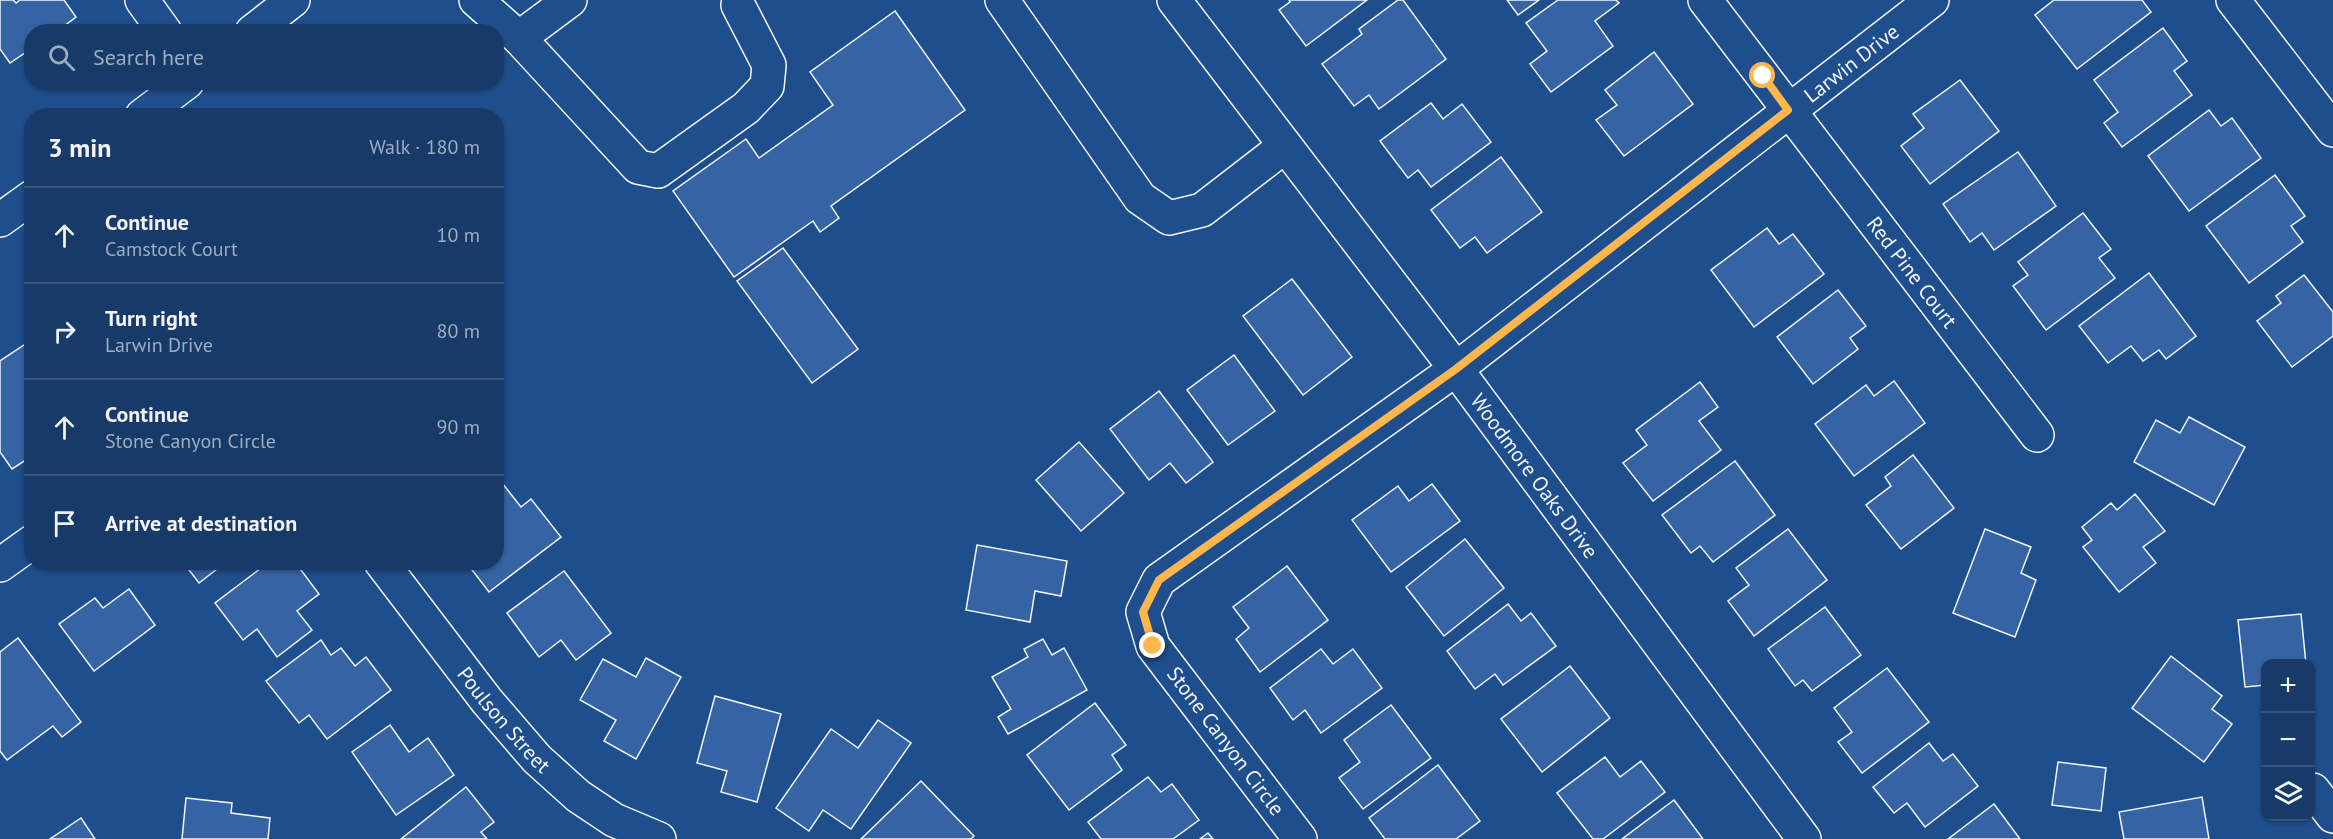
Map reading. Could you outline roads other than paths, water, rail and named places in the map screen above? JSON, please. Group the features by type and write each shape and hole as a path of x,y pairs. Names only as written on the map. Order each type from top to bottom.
{"street":[{"path":"142,0 159,24"},
{"path":"262,24 292,0"},
{"path":"476,0 503,24"},
{"path":"1002,0 1140,198 1169,218 1202,210 1285,146"},
{"name":"Woodmore Oaks Drive","path":"1174,0 1456,369 1804,839"},
{"name":"Red Pine Court","path":"1706,0 2037,435"},
{"name":"Larwin Drive","path":"1456,369 1932,0"},
{"path":"2233,0 2333,130"},
{"path":"519,38 564,2"},
{"path":"504,25 519,38 638,167 658,171 746,108 767,86 769,65 738,5"},
{"path":"153,108 176,90"},
{"path":"0,220 24,203"},
{"name":"Stone Canyon Circle","path":"1300,839 1153,646 1143,612 1159,580 1456,369"},
{"path":"0,566 24,548"},
{"name":"Poulson Street","path":"387,570 487,701 537,759 578,796 615,820 659,839"},
{"path":"2315,793 2333,816"}]}
